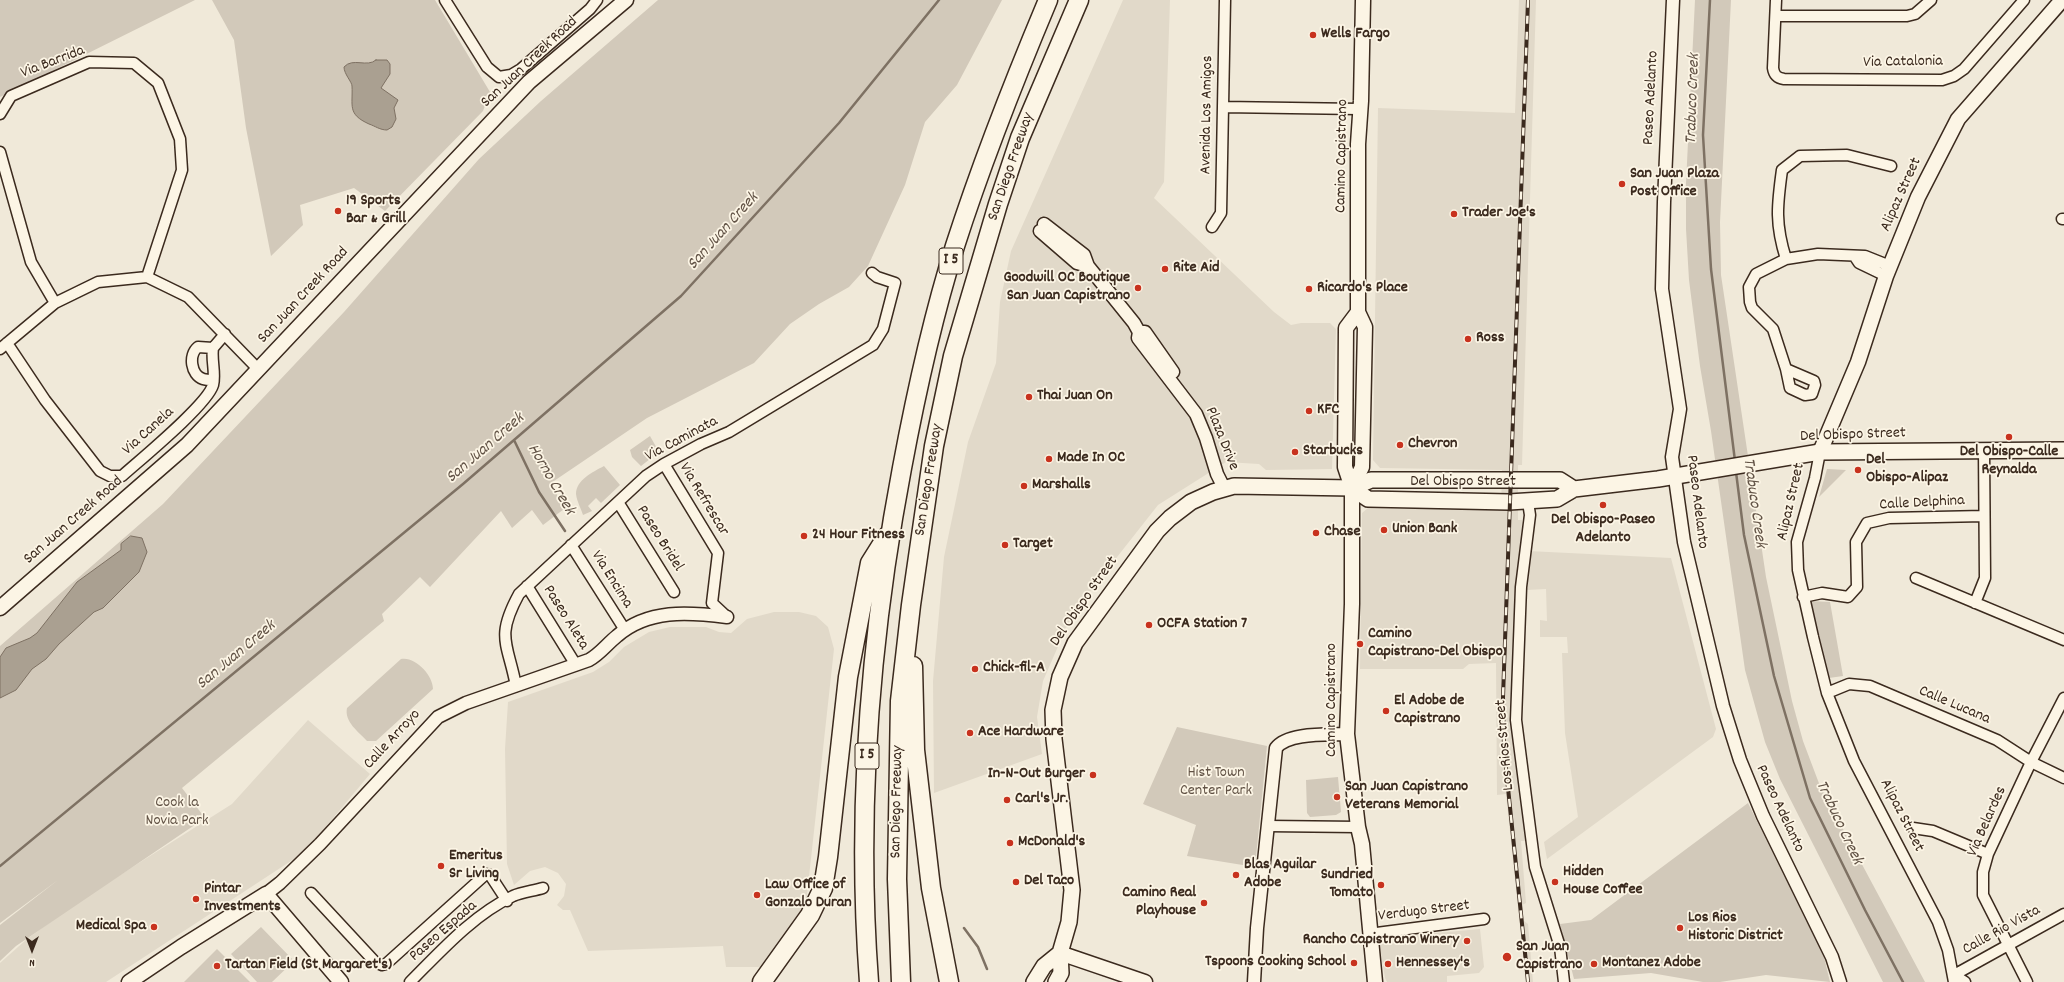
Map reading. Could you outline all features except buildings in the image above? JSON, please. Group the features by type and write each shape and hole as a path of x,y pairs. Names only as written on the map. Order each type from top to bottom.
{"highway":[{"name":"San Diego Freeway","path":"869,982 864,874 867,761 873,651 890,532 916,393 955,248 990,142 1048,0"},
{"name":"San Diego Freeway","path":"901,982 897,879 900,700 911,605 934,446 953,356 998,204 1020,138 1078,0"},
{"path":"762,982 810,915 823,888 828,857 848,677 870,563 890,532"},
{"path":"911,605 914,750 931,888 949,982"}],"main road":[{"name":"San Juan Creek Road","path":"0,608 182,450 529,82 626,0"},
{"name":"Camino Capistrano","path":"1363,0 1358,144 1358,312 1365,327 1362,467 1352,488 1352,604 1347,734 1358,827 1363,851 1369,934 1375,982"},
{"name":"Alipaz Street","path":"1820,452 1858,362 1888,271 1918,197 1958,119 2062,0"},
{"name":"Del Obispo Street","path":"1352,488 1368,499 1528,502 1557,499 1574,489 1675,476 1820,452 2064,450"},
{"name":"Del Obispo Street","path":"1056,982 1061,973 1060,953 1069,922 1072,890 1053,725 1055,696 1063,667 1075,643 1157,531 1170,518 1191,502 1224,488 1251,485 1352,488 1371,480 1560,480 1574,489"},
{"path":"266,894 341,982"},
{"name":"Calle Arroyo","path":"128,982 266,894"},
{"path":"1034,982 1044,966 1060,953 1145,982"}],"street":[{"path":"445,0 487,67 499,77 511,75 521,69 590,9 597,0"},
{"name":"Avenida Los Amigos","path":"1212,227 1221,213 1225,0"},
{"name":"Paseo Adelanto","path":"1673,0 1664,202 1662,290 1680,409 1672,457 1684,542 1729,729 1763,816 1832,957 1840,982"},
{"path":"1776,0 1776,16 1907,16 1915,14 1931,0"},
{"name":"Via Catalonia","path":"1776,16 1773,68 1775,75 1778,78 1948,78 1960,73 1964,69 2023,2"},
{"name":"Via Barrida","path":"0,114 11,96 89,62 134,63 158,83 180,139 182,170 147,277"},
{"path":"1223,107 1359,109"},
{"path":"0,152 31,262 55,303"},
{"path":"1786,259 1778,234 1778,204 1782,170 1800,156 1847,155 1891,166"},
{"name":"Plaza Drive","path":"1042,228 1077,263 1088,266 1139,332 1145,332 1202,409 1212,432 1221,464 1224,488"},
{"path":"1786,369 1777,336 1769,324 1752,308 1749,294 1752,280 1756,274 1786,259 1818,254 1855,257 1859,263 1888,271"},
{"name":"Via Caminata","path":"516,686 507,653 504,634 508,614 519,594 646,476 664,464 701,444 729,432 873,345 883,329 895,283 877,277 872,272"},
{"path":"3,346 55,303 98,282 147,277 188,297 258,369"},
{"path":"213,380 204,380 200,377 193,367 191,360 194,350 198,347 213,348 225,334"},
{"name":"Via Canela","path":"3,346 100,471 110,476 122,476 190,414 210,393 213,380 213,348"},
{"path":"1975,603 1985,578 1984,450"},
{"name":"Alipaz Street","path":"1820,452 1815,478 1798,542 1798,570 1827,693 1854,761 1938,922 1948,950 1954,978"},
{"name":"Via Refrescar","path":"664,464 718,553 712,603 727,617"},
{"name":"Paseo Bridel","path":"618,502 674,592"},
{"name":"Los Rios Street","path":"1528,502 1530,515 1521,587 1516,720 1535,867 1560,947 1564,982"},
{"name":"Calle Delphina","path":"1803,596 1822,593 1848,597 1857,588 1856,542 1867,523 1889,518 1984,516"},
{"name":"Via Encima","path":"571,546 625,630"},
{"path":"1916,578 2064,640"},
{"name":"Paseo Aleta","path":"527,586 576,665"},
{"name":"Calle Arroyo","path":"266,894 280,884 320,844 438,718 466,703 576,665 600,654 625,630 647,618 666,614 692,614 727,617"},
{"name":"Calle Lucana","path":"1827,693 1849,684 1870,686 1997,740 2031,762 2064,778"},
{"name":"Via Belardes","path":"2027,982 1983,894 1983,872 1988,854 2031,762 2064,698"},
{"path":"1254,982 1254,967 1274,754 1280,743 1291,738 1347,734"},
{"path":"1268,826 1358,827"},
{"path":"1913,828 1933,831 1988,854"},
{"path":"311,893 375,962 382,965 386,964 486,874 490,875 506,901"},
{"name":"Paseo Espada","path":"410,982 459,934 485,914 514,896 542,888"},
{"name":"Calle Rio Vista","path":"1954,978 2008,945 2064,914"},
{"name":"Verdugo Street","path":"1369,934 1484,919"},
{"path":"1954,978 1965,982"}],"shaded area":[{"path":"1123,0 1170,0 1164,182 1154,198 1274,312 1291,325 1301,323 1330,323 1336,329 1332,469 1266,470 1259,464 1226,462 1158,505 1084,599 1066,628 1043,681 1037,717 1042,754 934,793 933,681 944,557 968,442 996,363 1000,302 1011,251"},
{"path":"1519,0 1536,0 1522,465 1518,465 1518,520 1522,520 1521,560 1515,638 1528,841 1521,841 1526,903 1522,905 1524,921 1528,924 1533,982 1526,982 1506,794 1497,795 1496,663 1469,664 1463,669 1360,669 1362,513 1368,508 1501,510 1502,470 1380,468 1373,460 1378,108 1515,113"},
{"path":"376,60 387,60 390,64 390,74 381,88 398,100 394,108 396,119 392,127 387,130 380,129 369,124 357,117 354,113 352,104 352,84 344,70 344,67 348,64 356,62 368,63"},
{"path":"131,536 142,538 147,552 139,572 103,608 94,612 59,644 46,659 32,669 16,690 0,698 0,657 6,648 30,638 37,633 77,582 121,550 121,544"},
{"path":"1528,551 1671,558 1716,729 1713,737 1547,859 1544,842 1578,817 1565,733 1562,653 1568,653 1567,637 1540,637 1540,620 1547,621 1546,589 1527,590"},
{"path":"774,612 799,612 816,616 828,627 834,649 806,904 762,967 726,967 723,946 588,951 570,910 563,910 557,905 564,896 566,884 558,873 545,867 530,871 514,885 507,864 505,749 508,702 593,672 609,662 624,647 649,632 670,627 706,627 719,632 731,633 747,619"},
{"path":"308,720 370,774 313,842 297,857 106,982 0,982 0,963 27,939 82,899 232,804"},
{"path":"1480,929 1484,967 1479,973 1447,976 1447,982 1387,982 1379,941 1382,938"}],"green space":[{"path":"0,0 195,0 0,97"},
{"path":"212,0 435,0 490,92 483,111 385,211 354,188 300,205 303,225 271,256 246,128 234,40"},
{"name":"Cook la Novia Park","path":"658,0 1002,0 957,85 925,122 905,185 868,266 849,287 819,304 790,324 754,363 647,418 551,483 564,509 543,525 532,510 512,528 501,511 430,587 420,577 382,614 384,621 182,788 205,818 16,946 0,961 0,925 58,880 0,923 0,646 163,504 344,312 479,159 541,101"},
{"path":"1695,0 1731,0 1720,222 1721,275 1766,577 1792,701 1803,741 1820,786 1925,982 1883,982 1780,779 1765,742 1745,670 1711,431 1700,366 1689,280 1686,229 1686,183"},
{"path":"650,436 659,452 641,466 632,457 630,450"},
{"path":"604,466 620,485 601,503 596,498 588,506 592,511 583,515 576,494 577,489 586,477"},
{"path":"1827,469 1846,470 1819,497"},
{"path":"1811,601 1830,602 1843,676 1829,678"},
{"path":"401,659 412,660 417,663 427,673 433,689 376,741 367,741 350,722 347,708"},
{"name":"Hist Town Center Park","path":"1177,727 1267,746 1255,867 1187,856 1196,825 1143,804"},
{"path":"1338,777 1341,812 1336,815 1310,817 1307,813 1306,780"},
{"path":"1748,803 1824,957 1830,982 1766,975 1720,982 1703,982 1651,973 1574,979 1560,924 1591,920"},
{"path":"261,927 294,961 272,982 257,982 231,954"},
{"name":"Tartan Field (St Margaret's)","path":"217,949 250,982 184,982"}],"waterway":[{"name":"San Juan Creek","path":"0,866 463,484 681,296 839,123 939,0"},
{"name":"Trabuco Creek","path":"1710,0 1703,135 1711,269 1735,461"},
{"name":"Horno Creek","path":"514,440 539,492 565,531"},
{"name":"Trabuco Creek","path":"1736,472 1744,535 1774,676 1810,798 1865,910 1903,982"},
{"name":"Horno Creek","path":"964,928 978,947 987,969"}],"railway":[{"path":"1528,0 1503,697 1504,749 1528,982"}],"place":[{"name":"Wells Fargo","path":"1313,35"},
{"name":"San Juan Plaza Post Office","path":"1622,184"},
{"name":"19 Sports Bar & Grill","path":"338,211"},
{"name":"Trader Joe's","path":"1454,214"},
{"name":"Rite Aid","path":"1165,269"},
{"name":"Goodwill OC Boutique San Juan Capistrano","path":"1138,288"},
{"name":"Ricardo's Place","path":"1309,289"},
{"name":"Ross","path":"1468,339"},
{"name":"Thai Juan On","path":"1029,397"},
{"name":"KFC","path":"1309,411"},
{"name":"Del Obispo-Calle Reynalda","path":"2009,437"},
{"name":"Chevron","path":"1400,445"},
{"name":"Starbucks","path":"1295,452"},
{"name":"Made In OC","path":"1049,459"},
{"name":"Del Obispo-Alipaz","path":"1858,470"},
{"name":"Marshalls","path":"1024,486"},
{"name":"Del Obispo-Paseo Adelanto","path":"1603,505"},
{"name":"Union Bank","path":"1384,530"},
{"name":"Chase","path":"1316,533"},
{"name":"24 Hour Fitness","path":"804,536"},
{"name":"Target","path":"1005,545"},
{"name":"OCFA Station 7","path":"1149,625"},
{"name":"Camino Capistrano-Del Obispo","path":"1360,644"},
{"name":"Chick-fil-A","path":"975,669"},
{"name":"El Adobe de Capistrano","path":"1386,711"},
{"name":"Ace Hardware","path":"970,733"},
{"name":"In-N-Out Burger","path":"1093,775"},
{"name":"San Juan Capistrano Veterans Memorial","path":"1337,797"},
{"name":"Carl's Jr.","path":"1007,800"},
{"name":"McDonald's","path":"1010,843"},
{"name":"Emeritus Sr Living","path":"441,866"},
{"name":"Blas Aguilar Adobe","path":"1236,875"},
{"name":"Del Taco","path":"1016,882"},
{"name":"Hidden House Coffee","path":"1555,882"},
{"name":"Sundried Tomato","path":"1381,885"},
{"name":"Law Office of Gonzalo Duran","path":"757,895"},
{"name":"Pintar Investments","path":"196,899"},
{"name":"Camino Real Playhouse","path":"1204,903"},
{"name":"Medical Spa","path":"154,927"},
{"name":"Los Rios Historic District","path":"1680,928"},
{"name":"Rancho Capistrano Winery","path":"1467,941"},
{"name":"San Juan Capistrano","path":"1507,957"},
{"name":"Tspoons Cooking School","path":"1354,963"},
{"name":"Hennessey's","path":"1388,964"},
{"name":"Montanez Adobe","path":"1594,964"},
{"name":"Tartan Field (St Margaret's)","path":"217,966"}]}
